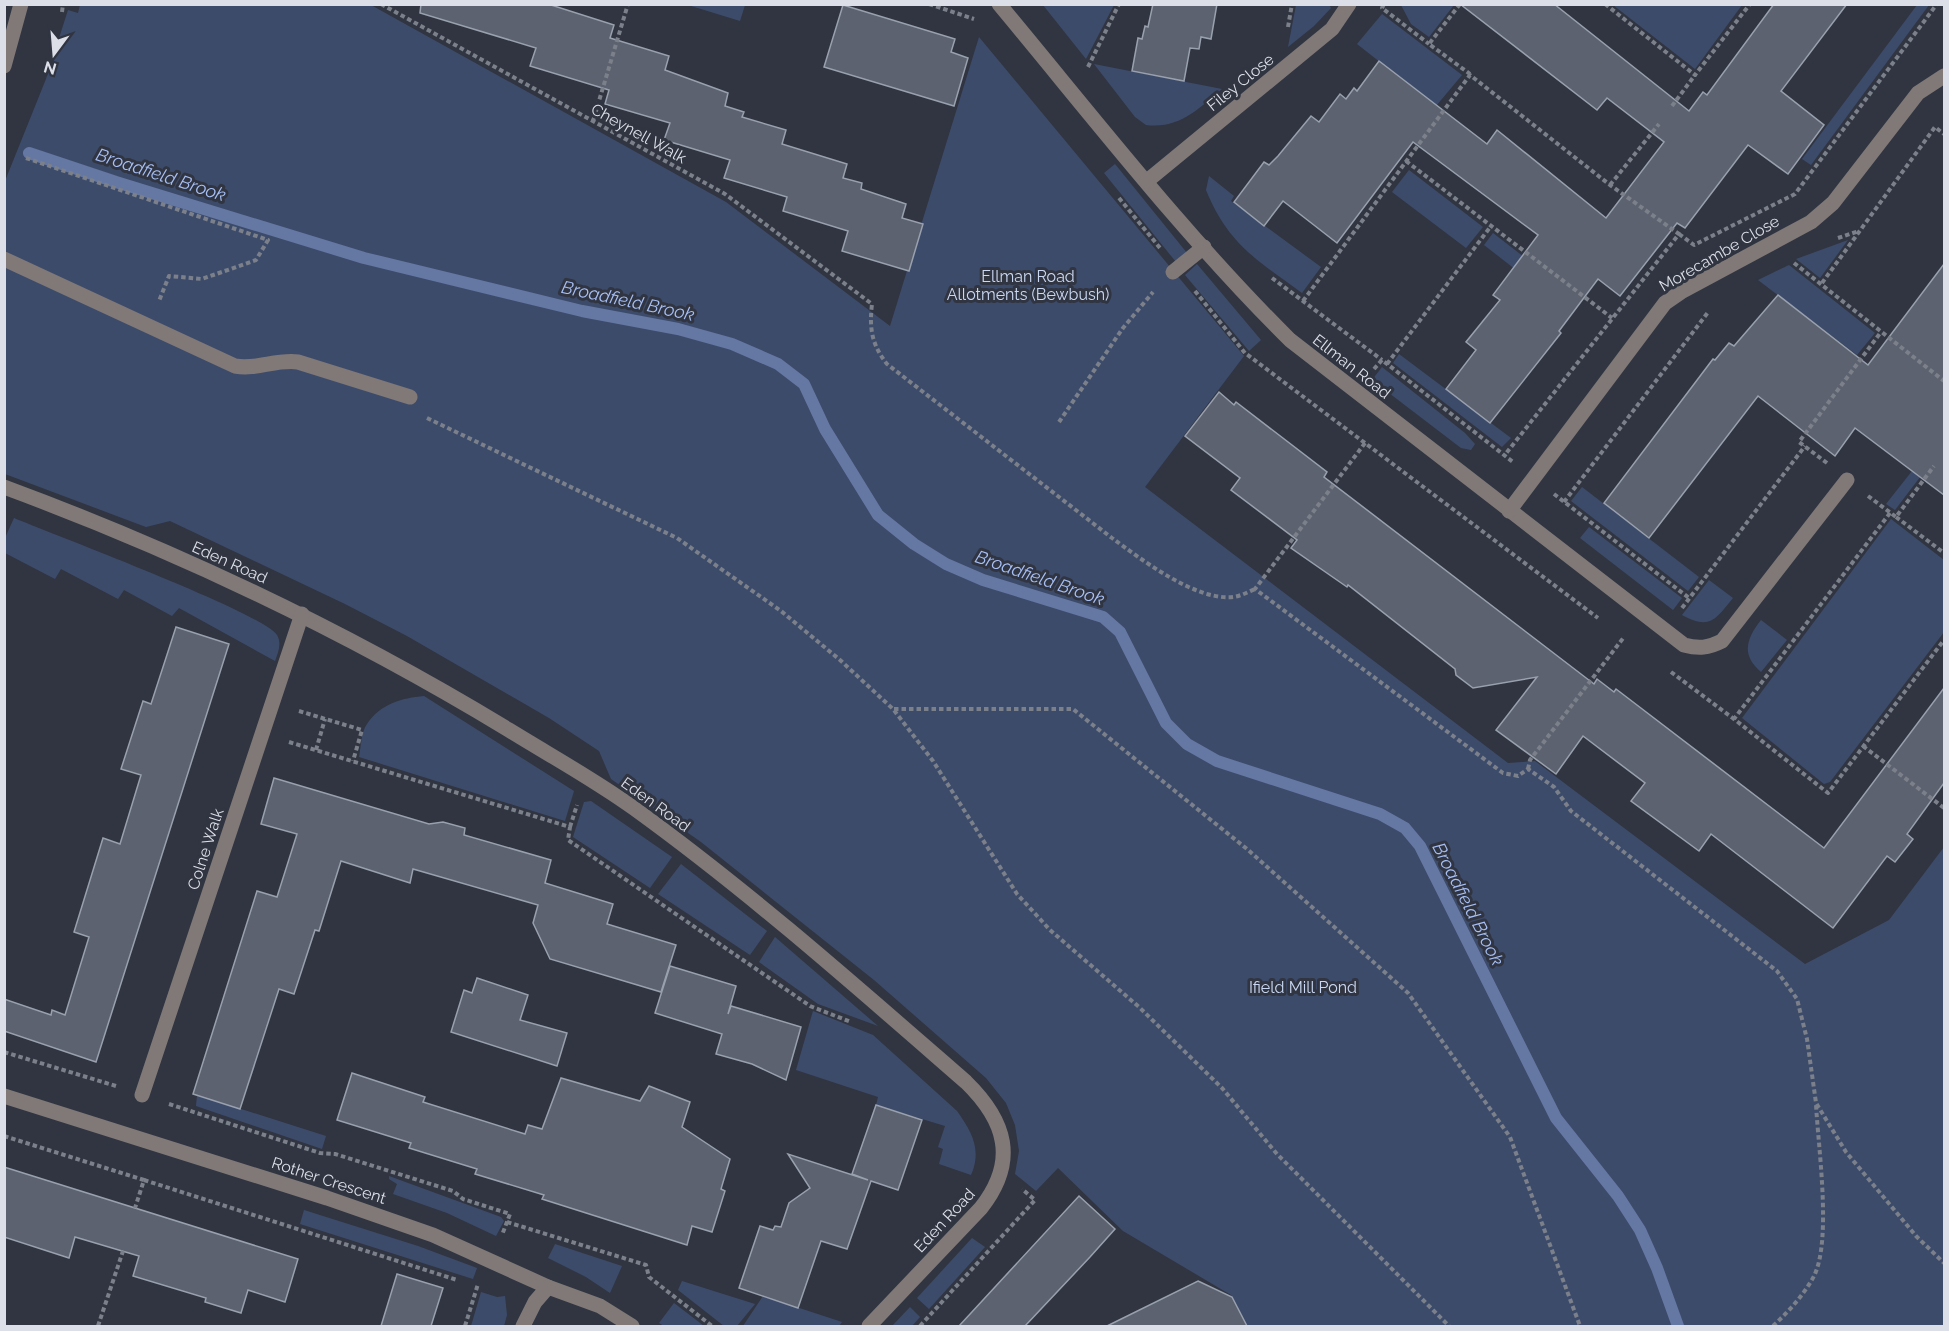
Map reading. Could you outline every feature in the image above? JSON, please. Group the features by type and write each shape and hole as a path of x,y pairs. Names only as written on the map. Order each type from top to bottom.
{"street":[{"path":"4,66 21,4"},
{"name":"Ellman Road","path":"999,4 1251,302 1290,340 1684,645 1698,649 1711,647 1722,641 1847,480"},
{"name":"Filey Close","path":"1147,181 1323,37 1349,4"},
{"name":"Morecambe Close","path":"1509,511 1665,303 1811,222 1833,203 1918,93 1944,76"},
{"path":"1173,272 1204,247"},
{"path":"4,259 235,366 248,368 285,360 298,362 410,397"},
{"name":"Eden Road","path":"4,487 142,543 302,614 429,682 586,777 633,807 734,884 877,1004 978,1093 989,1106 1001,1135 1005,1156 1002,1173 993,1192 981,1208 869,1326"},
{"name":"Colne Walk","path":"142,1095 302,614"},
{"name":"Rother Crescent","path":"4,1096 382,1216 492,1260 548,1287 600,1306 632,1326"},
{"path":"523,1326 535,1302 548,1287"}],"path":[{"path":"62,12 63,4"},
{"name":"Cheynell Walk","path":"381,4 725,194 872,304 871,336 877,352 887,364 1112,538 1181,583 1212,594 1231,597 1255,589"},
{"path":"592,121 628,4"},
{"path":"1095,75 1088,66 1119,4"},
{"path":"1384,4 1382,8 1610,185 1694,245 1795,194 1937,4"},
{"path":"1429,44 1460,4"},
{"path":"1605,4 1695,75"},
{"path":"1672,106 1750,4"},
{"path":"1302,301 1470,75"},
{"path":"1610,185 1659,124"},
{"path":"1822,284 1935,127 1944,134"},
{"path":"26,158 268,240 256,260 202,279 169,276 149,326"},
{"path":"1406,161 1612,318"},
{"path":"1795,194 1823,243 1861,230"},
{"path":"1387,364 1491,226"},
{"path":"1504,456 1679,234"},
{"path":"1798,255 1790,259 1944,381"},
{"path":"1059,422 1123,328 1173,272"},
{"path":"1268,274 1382,360"},
{"path":"1564,502 1716,301"},
{"path":"1881,332 1799,442 1944,553"},
{"path":"410,397 421,415 677,538 781,611 840,660 893,710 964,806 987,850 1017,894 1050,930 1139,1006 1222,1088 1277,1154 1449,1326"},
{"path":"1365,442 1255,589 1503,773 1518,776 1528,769 1530,760 1624,637"},
{"path":"1665,630 1805,446"},
{"path":"1896,517 1934,466"},
{"path":"1890,513 1734,719 1828,793 1944,640"},
{"path":"272,703 362,730 352,761"},
{"path":"893,710 1073,709 1281,879 1408,993 1510,1137 1580,1326"},
{"path":"316,750 325,719"},
{"path":"262,734 570,827 568,840 810,1006 853,1023"},
{"path":"1863,746 1944,808"},
{"path":"1528,769 1554,788 1571,811 1777,971 1797,999 1807,1039 1816,1103 1822,1250 1814,1275 1791,1309 1773,1326"},
{"path":"1816,1103 1853,1160 1916,1236 1944,1263"},
{"path":"4,1136 477,1286"},
{"path":"920,1326 1035,1200 1002,1173"},
{"path":"135,1208 144,1180"},
{"path":"507,1222 646,1265 649,1277 712,1326"},
{"path":"99,1326 123,1251"}],"green space":[{"path":"1401,4 1454,5 1429,37 1411,24"},
{"name":"Ifield Mill Pond","path":"80,5 371,5 726,202 890,326 979,37 1244,356 1145,487 1508,763 1535,761 1805,964 1889,920 1944,847 1944,1326 1247,1326 1231,1295 1123,1231 1058,1168 1036,1191 1015,1174 1019,1151 1015,1125 1006,1103 986,1078 874,980 701,842 611,779 599,751 549,718 407,636 170,521 146,527 5,474 5,181 46,79 68,10 78,13"},
{"path":"688,5 745,5 740,21"},
{"path":"1043,5 1114,5 1086,59"},
{"path":"1296,5 1329,5 1331,8 1314,26 1288,47"},
{"path":"1613,5 1742,5 1695,69"},
{"path":"1917,5 1929,5 1811,165 1802,159"},
{"path":"1382,14 1462,75 1436,106 1357,44"},
{"path":"1094,64 1222,89 1179,121 1146,125 1135,117"},
{"path":"1115,164 1187,253 1176,262 1104,173"},
{"path":"1409,170 1483,227 1466,248 1392,192"},
{"path":"1209,176 1234,196 1231,201 1321,267 1302,293 1258,260 1234,238 1206,190"},
{"path":"1493,233 1581,301 1529,280 1484,245"},
{"path":"1848,240 1820,278 1796,259"},
{"path":"1197,264 1261,340 1249,351 1185,275"},
{"path":"1789,265 1875,333 1857,355 1758,280"},
{"path":"1399,354 1511,438 1502,447 1393,363"},
{"path":"1382,367 1465,433 1475,444 1471,450 1461,448 1372,380"},
{"path":"1930,464 1895,510 1886,504 1912,471"},
{"path":"1582,487 1699,577 1688,591 1571,501"},
{"path":"14,518 198,593 263,624 278,638 279,648 275,661 179,608 172,616 124,590 118,599 61,569 55,579 5,553 5,538"},
{"path":"1891,519 1944,560 1944,632 1830,782 1824,784 1742,718"},
{"path":"1589,527 1682,598 1673,610 1580,538"},
{"path":"1709,580 1733,598 1716,617 1706,622 1699,622 1682,615"},
{"path":"1761,620 1787,640 1761,672 1750,659 1748,647 1749,640"},
{"path":"424,696 574,791 565,821 359,757 365,727 378,711 400,700"},
{"path":"591,801 672,857 650,888 573,837 584,802"},
{"path":"681,864 767,931 750,955 658,894"},
{"path":"775,937 878,1026 818,1004 759,962"},
{"path":"813,1011 873,1035 957,1111 974,1141 976,1157 971,1175 939,1164 943,1149 938,1147 945,1126 876,1105 878,1097 796,1070"},
{"path":"197,1095 326,1136 322,1149 196,1106"},
{"path":"389,1176 501,1217 504,1221 496,1236 447,1213 393,1194 397,1184 389,1179"},
{"path":"304,1210 418,1246 477,1268 473,1279 300,1224"},
{"path":"972,1238 985,1247 929,1309 917,1298"},
{"path":"555,1244 622,1266 610,1293 586,1277 548,1258"},
{"path":"682,1281 755,1304 737,1326 724,1326 678,1290"},
{"path":"481,1292 497,1297 505,1296 507,1315 504,1326 471,1326"},
{"path":"763,1296 842,1322 839,1326 743,1326"},
{"path":"674,1303 704,1326 664,1326 659,1323"},
{"path":"910,1307 920,1317 912,1326 892,1326"}],"building":[{"path":"421,4 548,4 614,25 610,38 669,56 665,70 728,93 725,106 744,112 742,117 786,130 782,144 847,164 843,178 862,183 861,189 906,204 902,218 923,224 909,271 842,251 848,231 783,211 787,197 724,178 730,160 664,140 670,123 605,104 609,90 530,66 536,48 420,13"},
{"path":"1153,4 1217,4 1211,39 1201,37 1199,49 1190,48 1184,81 1132,71 1138,38 1142,39 1145,26 1148,27"},
{"path":"1460,4 1554,4 1689,111 1703,92 1707,95 1774,4 1847,4 1781,91 1824,125 1788,174 1748,145 1685,228 1677,223 1620,296 1598,279 1559,331 1561,333 1490,423 1446,389 1476,350 1466,342 1500,300 1493,295 1538,235 1413,142 1337,243 1283,201 1264,226 1234,202 1264,162 1269,165 1311,116 1319,122 1340,94 1346,99 1354,88 1357,91 1379,61 1487,144 1497,130 1606,218 1664,142 1607,98 1597,110"},
{"path":"843,5 955,39 951,52 968,58 954,106 824,67"},
{"path":"1944,264 1944,495 1855,428 1835,456 1758,396 1649,538 1604,503 1713,359 1715,360 1729,343 1734,346 1778,295 1868,365"},
{"path":"1219,392 1234,405 1236,402 1327,472 1324,477 1594,684 1597,679 1614,692 1616,689 1824,848 1944,688 1944,783 1907,834 1913,839 1895,862 1887,856 1833,928 1711,834 1699,851 1631,801 1645,783 1583,736 1556,774 1496,730 1537,677 1473,688 1456,675 1455,669 1348,585 1347,587 1291,548 1297,540 1231,490 1240,478 1185,436"},
{"path":"176,627 229,644 96,1062 4,1031 4,999 51,1015 52,1010 65,1015 89,937 74,932 103,838 120,844 141,775 121,769 143,701 151,704"},
{"path":"274,778 429,824 443,822 465,828 464,835 551,860 545,883 613,904 607,924 676,945 661,992 550,959 533,923 538,905 413,869 410,883 341,861 319,931 315,930 294,994 279,989 240,1109 193,1094 257,891 277,897 297,834 261,824"},
{"path":"670,966 736,986 728,1014 731,1006 801,1027 786,1080 752,1064 716,1054 722,1034 655,1013"},
{"path":"477,978 528,995 520,1020 567,1033 557,1066 451,1032 464,990 472,993"},
{"path":"352,1073 425,1097 423,1102 525,1134 528,1125 542,1129 561,1078 640,1101 649,1086 690,1102 682,1127 730,1159 721,1189 725,1191 712,1232 692,1226 687,1245 542,1199 544,1195 475,1174 477,1169 409,1148 411,1143 337,1120"},
{"path":"876,1105 922,1120 898,1190 871,1181 847,1249 821,1241 798,1308 739,1288 760,1226 773,1230 775,1226 781,1227 789,1203 810,1188 788,1154 868,1180 852,1174"},
{"path":"4,1167 298,1259 285,1302 248,1290 241,1313 205,1302 206,1298 133,1276 139,1256 75,1237 69,1258 4,1237"},
{"path":"1079,1196 1115,1229 1090,1257 1025,1326 959,1326"},
{"path":"397,1274 443,1288 431,1326 381,1326"},
{"path":"1198,1281 1232,1297 1247,1326 1107,1326"}],"waterway":[{"name":"Broadfield Brook","path":"29,153 364,258 582,311 678,329 732,344 778,364 804,384 825,429 878,515 914,544 946,564 983,580 1103,617 1120,632 1166,723 1187,744 1217,761 1380,814 1405,828 1420,846 1556,1118 1618,1196 1640,1230 1657,1268 1678,1326"}],"park label":[{"name":"Ellman Road Allotments (Bewbush)","path":"1028,285"}]}
